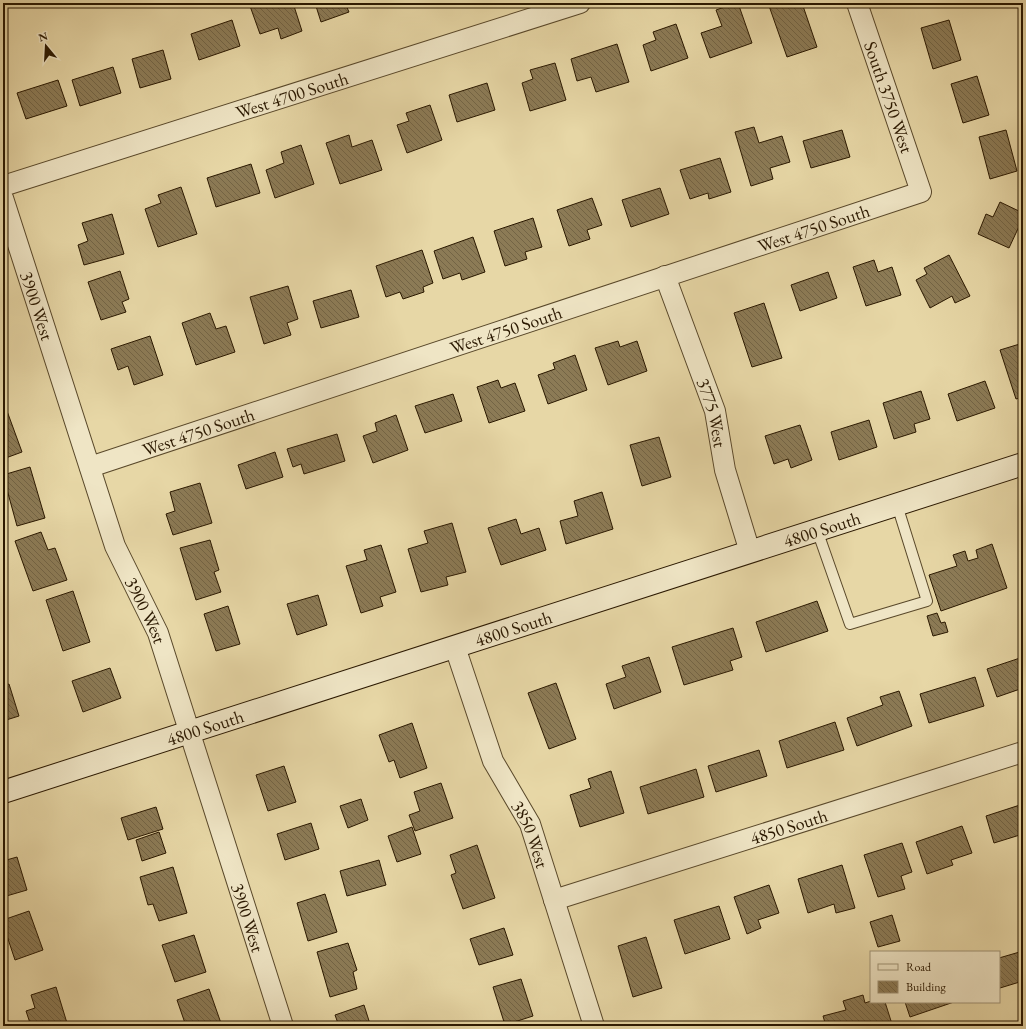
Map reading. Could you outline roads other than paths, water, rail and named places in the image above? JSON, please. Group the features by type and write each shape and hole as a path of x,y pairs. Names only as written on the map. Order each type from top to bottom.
{"street":[{"name":"West 4700 South","path":"3,186 580,3"},
{"name":"South 3750 West","path":"857,3 921,192"},
{"name":"West 4750 South","path":"90,467 921,192"},
{"name":"3900 West","path":"3,198 115,546 158,633 283,1026"},
{"name":"3775 West","path":"666,276 715,411 725,470 750,552"},
{"name":"4800 South","path":"3,792 1023,464"},
{"name":"3850 West","path":"455,647 493,761 530,824 594,1026"},
{"name":"4850 South","path":"554,900 1023,752"}],"lane":[{"path":"817,530 850,624 927,601 897,505"}]}
